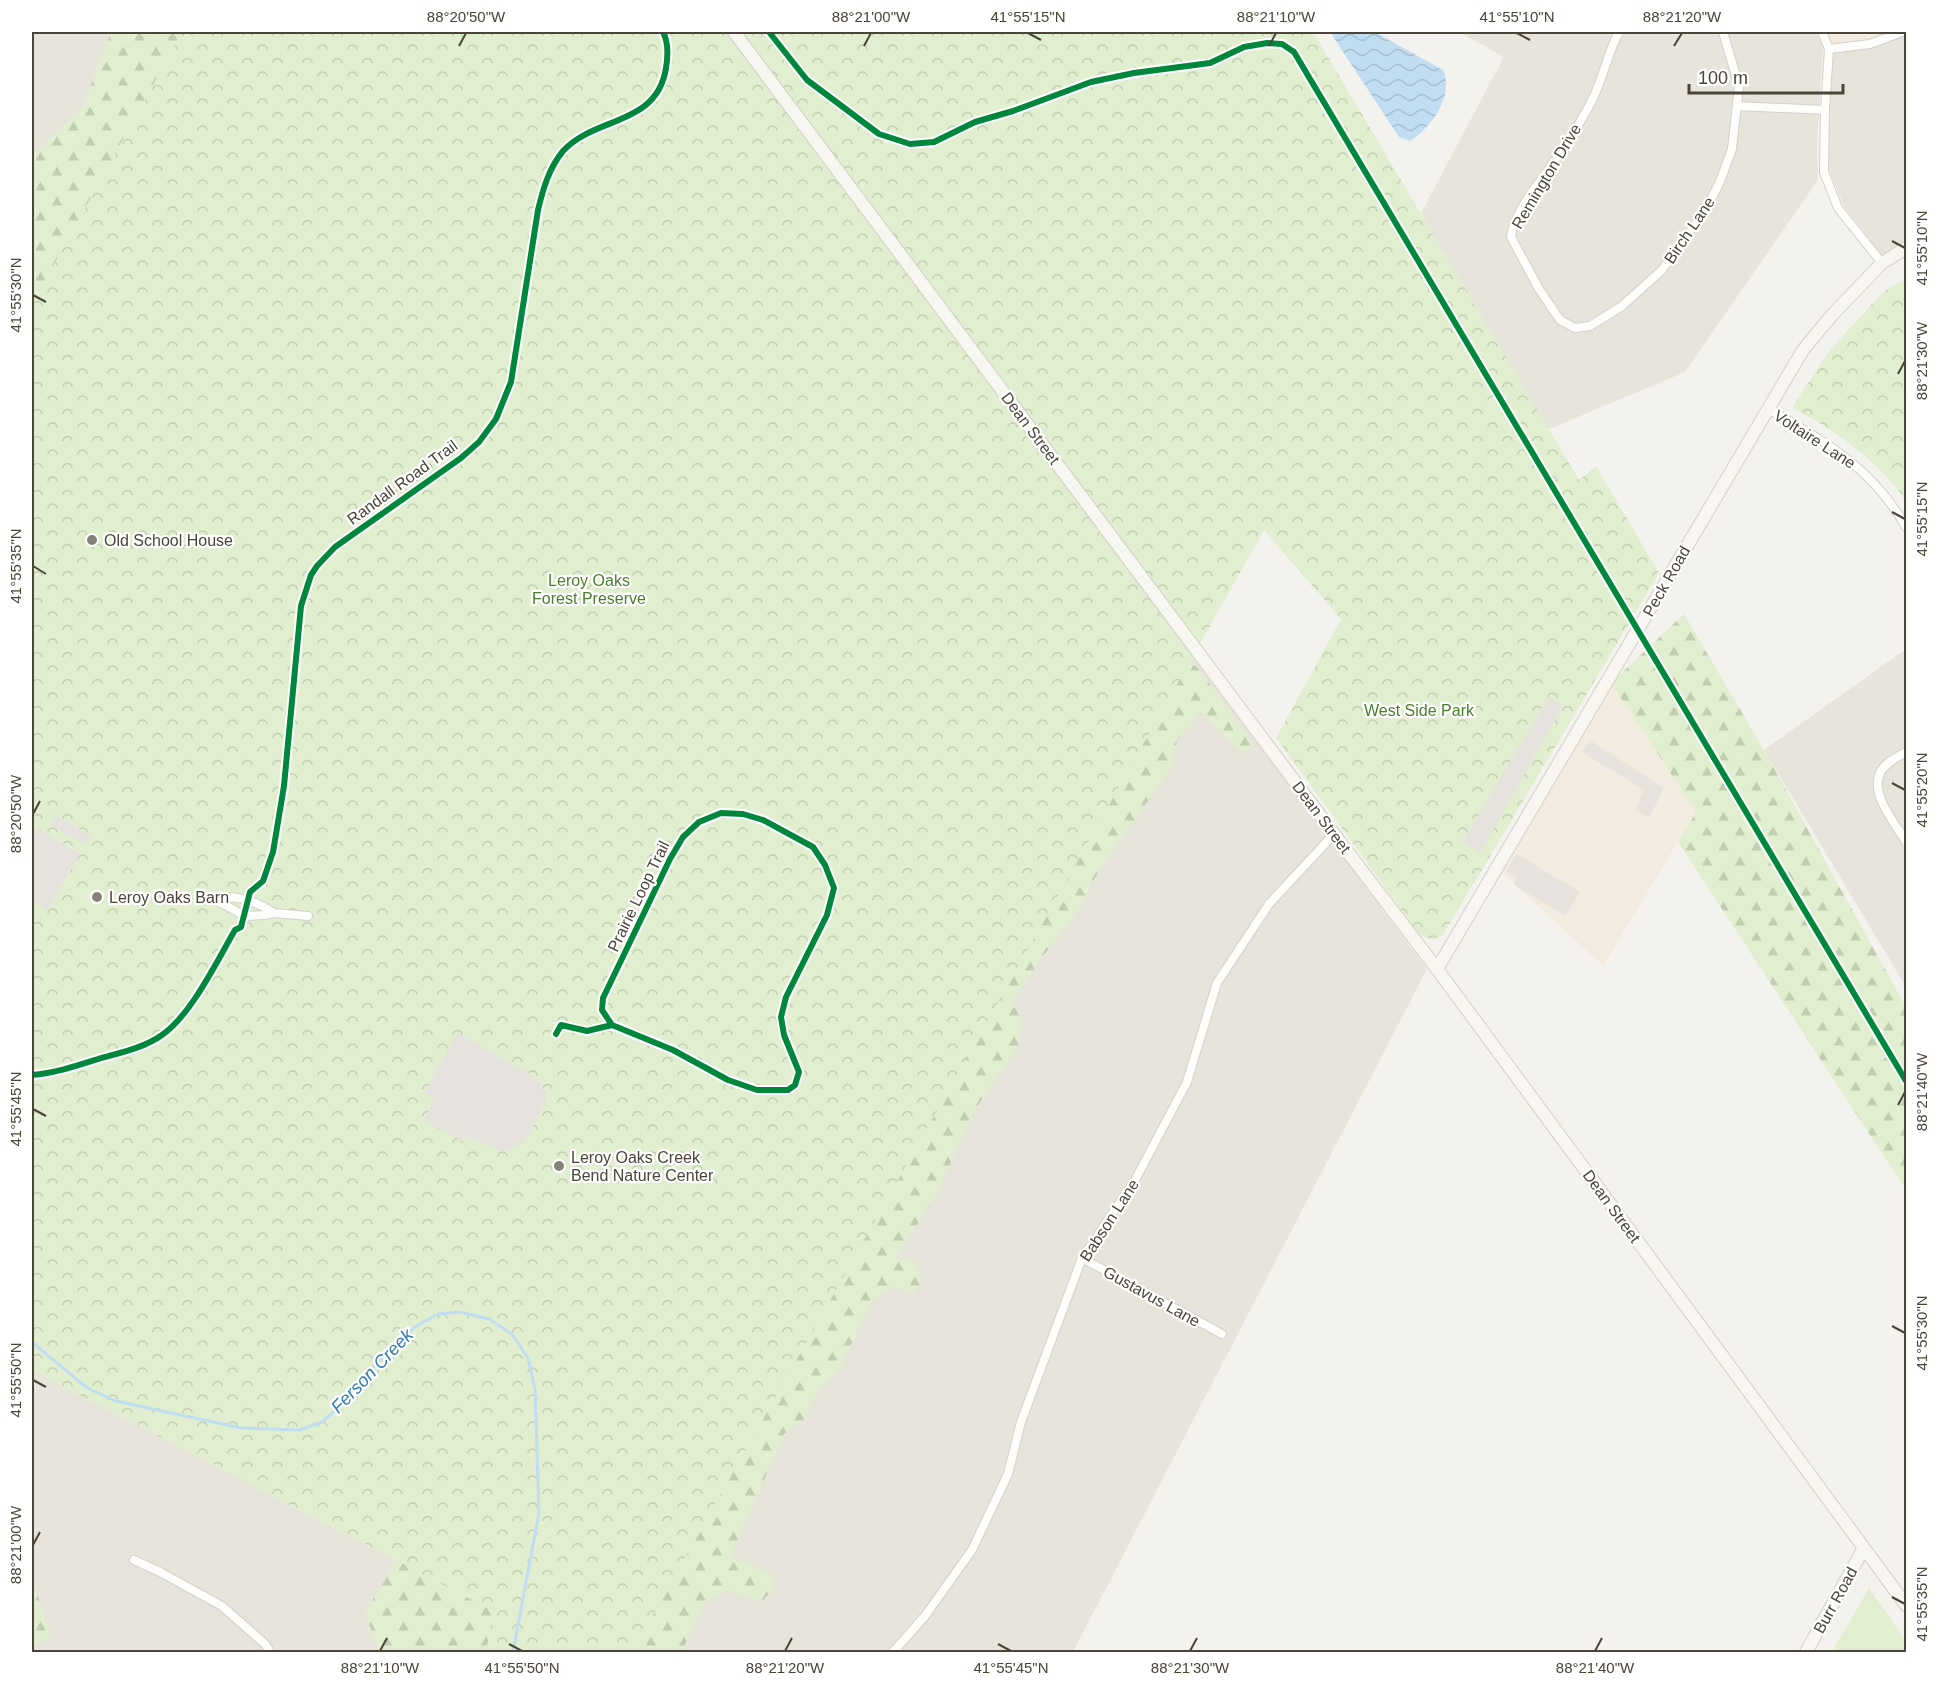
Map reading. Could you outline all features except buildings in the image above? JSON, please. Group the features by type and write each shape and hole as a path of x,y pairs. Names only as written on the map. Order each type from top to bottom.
{"street":[{"name":"Dean Street","path":"734,32 1437,969 1906,1605"},
{"name":"Remington Drive","path":"1590,326 1575,328 1560,320 1539,289 1511,237 1517,219 1536,186 1566,144 1595,95 1611,45 1619,32"},
{"name":"Birch Lane","path":"1590,326 1622,306 1662,270 1704,212 1719,184 1732,149 1739,86 1723,32"},
{"path":"1822,32 1829,49 1824,172 1838,208 1882,263"},
{"path":"1829,49 1870,44 1902,32"},
{"path":"1737,106 1825,110"},
{"name":"Peck Road","path":"1437,969 1803,350 1832,315 1882,263 1906,248"},
{"name":"Voltaire Lane","path":"1767,408 1836,449 1867,475 1895,508 1906,527"},
{"path":"1906,752 1889,762 1881,770 1876,782 1880,798 1906,842"},
{"name":"Babson Lane","path":"893,1653 925,1616 972,1550 1008,1474 1021,1422 1082,1258 1134,1182 1187,1082 1217,982 1269,904 1334,834"},
{"path":"274,912 248,900 221,897 214,899 245,916 274,912 308,916"},
{"name":"Gustavus Lane","path":"1082,1258 1222,1335"},
{"name":"Burr Road","path":"1806,1653 1864,1548"},
{"path":"134,1560 222,1606 266,1644 270,1653"}],"shaded area":[{"path":"32,32 182,32 32,304"},
{"path":"1459,32 1816,32 1823,47 1817,146 1818,180 1685,372 1547,430 1421,213 1504,57"},
{"path":"1826,32 1889,32 1870,39 1831,44"},
{"path":"1906,32 1906,242 1883,257 1844,206 1828,168 1832,53 1870,48"},
{"path":"1906,649 1906,987 1764,750"},
{"path":"1192,656 1427,969 1073,1652 632,1652"},
{"path":"1611,683 1696,812 1603,966 1499,870"},
{"path":"1549,696 1563,706 1480,853 1463,841"},
{"path":"1591,741 1664,788 1649,818 1635,809 1644,790 1582,752"},
{"path":"55,815 91,836 86,845 50,825"},
{"path":"36,828 80,854 47,910 32,901 32,837"},
{"path":"1517,854 1580,892 1566,916 1514,885 1516,877 1506,872"},
{"path":"457,1033 530,1074 546,1092 545,1104 529,1135 520,1145 500,1151 465,1135 462,1141 424,1121 434,1097 425,1092"},
{"path":"32,1370 493,1611 486,1652 32,1652"}],"green space":[{"path":"111,32 213,32 32,376 32,162 36,152 83,105"},
{"name":"Leroy Oaks Forest Preserve","path":"182,32 1313,32 1579,480 1596,466 1659,573 1443,935 1432,940 1419,934 1276,738 1341,619 1264,530 632,1652 486,1652 493,1611 32,1370 32,304"},
{"path":"1906,278 1906,500 1880,470 1854,447 1792,407 1830,350 1882,293"},
{"path":"1684,614 1764,750 1906,1007 1906,1190 1678,842 1696,812 1611,683"},
{"path":"1183,657 1198,668 1253,744 1244,754 1201,713 1177,740 1172,766 1096,876 1072,920 1042,957 1013,1002 1021,1018 1018,1047 974,1111 935,1197 896,1257 915,1262 922,1281 914,1293 892,1287 872,1301 840,1368 812,1399 804,1420 784,1434 731,1556 771,1574 775,1588 761,1602 727,1590 703,1604 682,1652 626,1652"},
{"path":"511,1506 492,1652 379,1652 365,1613 395,1561 424,1565"},
{"path":"32,1579 51,1635 32,1648"},
{"path":"1869,1588 1906,1641 1906,1652 1832,1652"}],"water":[{"path":"1330,32 1375,32 1443,70 1446,89 1443,100 1426,128 1410,141 1399,137"}],"waterway":[{"name":"Ferson Creek","path":"32,1342 87,1388 116,1401 241,1428 300,1430 322,1422 350,1398 377,1363 415,1327 438,1314 460,1312 489,1319 512,1334 528,1358 535,1389 539,1513 513,1652"}],"cycle path":[{"name":"Randall Road Trail","path":"32,1075 65,1069 131,1050 162,1035 183,1015 212,972 235,930 241,927 250,892 263,881 273,852 284,786 301,606 311,575 335,547 461,458 479,442 496,419 511,382 538,210 550,172 563,151 576,140 638,111 651,101 660,87 666,68 668,50 663,32"},
{"path":"769,32 807,80 879,134 910,144 934,142 975,122 1013,111 1091,82 1134,73 1210,63 1244,47 1267,43 1282,44 1294,52 1906,1081"},
{"name":"Prairie Loop Trail","path":"556,1034 561,1025 587,1031 612,1025 673,1050 728,1080 757,1090 788,1090 795,1085 799,1072 784,1035 781,1017 786,997 827,915 834,888 825,865 813,847 763,820 743,814 721,813 699,822 683,837 670,859 603,998 602,1010 612,1025"}],"place":[{"name":"Old School House","path":"92,540"},
{"name":"Leroy Oaks Barn","path":"97,897"},
{"name":"Leroy Oaks Creek Bend Nature Center","path":"559,1166"}],"park label":[{"name":"West Side Park","path":"1419,710"}]}
